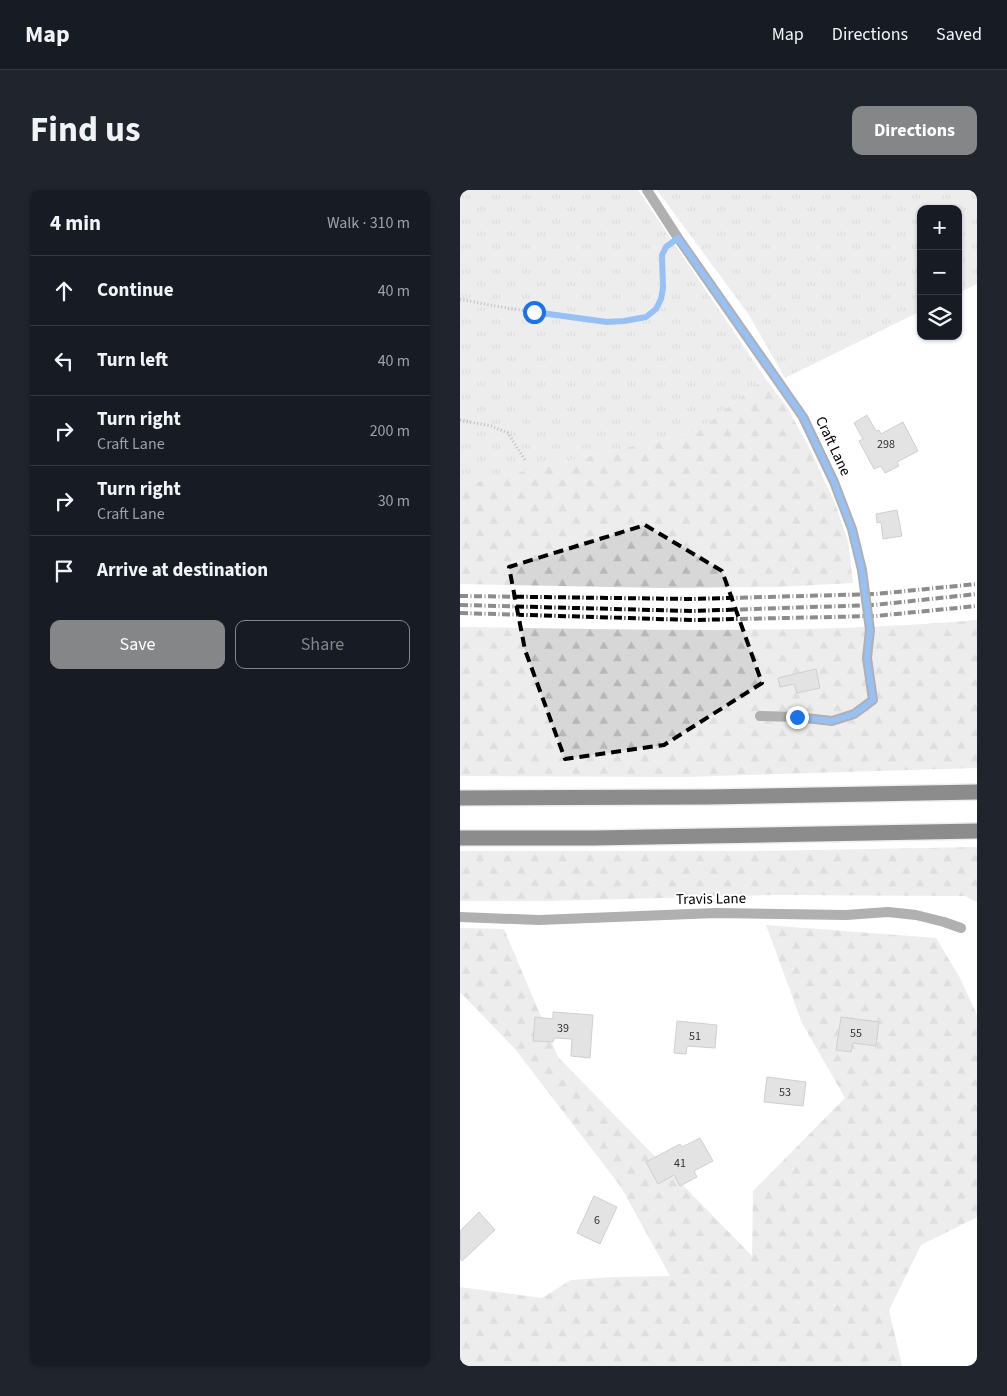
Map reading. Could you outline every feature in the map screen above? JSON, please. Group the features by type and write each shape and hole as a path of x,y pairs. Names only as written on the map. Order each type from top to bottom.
{"highway":[{"path":"460,798 977,792"},
{"path":"460,838 593,838 977,831"}],"street":[{"name":"Craft Lane","path":"647,190 678,238 803,417 834,482 852,529 862,570 870,630 867,658 873,700 854,714 832,721 797,717 760,716"},
{"name":"Travis Lane","path":"460,917 539,920 716,913 846,915 888,912 916,915 961,928"}],"path":[{"path":"460,299 607,322 646,317 656,309 661,299 663,288 662,255 666,247 678,238"},
{"path":"460,420 491,426 508,433 526,460"}],"highlighted area":[{"path":"645,525 722,571 762,683 664,745 565,759 525,650 509,567"}],"green space":[{"path":"460,190 638,190 765,378 698,431 460,486"},
{"path":"657,190 977,190 977,284 962,291 962,205 917,205 917,313 785,378 749,315"},
{"path":"765,378 787,407 810,449 836,506 848,541 853,583 776,587 660,588 460,584 460,486 698,431"},
{"path":"977,620 977,768 684,777 460,776 460,627 718,630 848,628"},
{"path":"977,847 977,902 965,896 775,895 551,901 460,901 460,851 756,851"},
{"path":"766,925 936,938 960,978 977,1015 977,1217 921,1245 889,1310 902,1366 460,1366 460,1287 542,1298 571,1280 670,1276 621,1187 515,1049 460,992 460,928 504,929 558,1057 752,1256 753,1191 845,1098 802,1023"}],"building":[{"path":"867,415 876,431 879,430 881,434 903,422 918,451 897,462 899,466 885,473 881,466 874,469 859,441 863,439 854,423"},
{"path":"897,510 902,536 883,539 881,522 877,523 876,514"},
{"path":"816,669 820,688 797,693 794,684 780,687 778,678"},
{"path":"553,1012 593,1015 590,1058 571,1056 572,1039 554,1038 553,1042 533,1041 535,1017 553,1019"},
{"path":"841,1017 879,1022 876,1046 853,1043 851,1052 836,1050"},
{"path":"677,1021 717,1025 715,1048 687,1046 686,1054 674,1053"},
{"path":"767,1077 806,1082 803,1106 764,1102"},
{"path":"700,1138 713,1161 694,1171 697,1177 680,1186 674,1175 658,1184 646,1162 680,1144 682,1147"},
{"path":"594,1196 617,1207 600,1244 577,1233"},
{"path":"479,1212 495,1230 462,1261 460,1258 460,1231"}],"railway":[{"path":"460,596 692,599 876,594 977,584"},
{"path":"460,605 692,611 874,605 977,594"},
{"path":"460,613 693,620 876,616 977,606"}],"route":[{"path":"534,312 607,322 646,317 656,309 661,299 663,288 662,255 666,247 678,238 803,417 834,482 852,529 862,570 870,630 867,658 873,700 854,714 832,721 797,717"}]}
